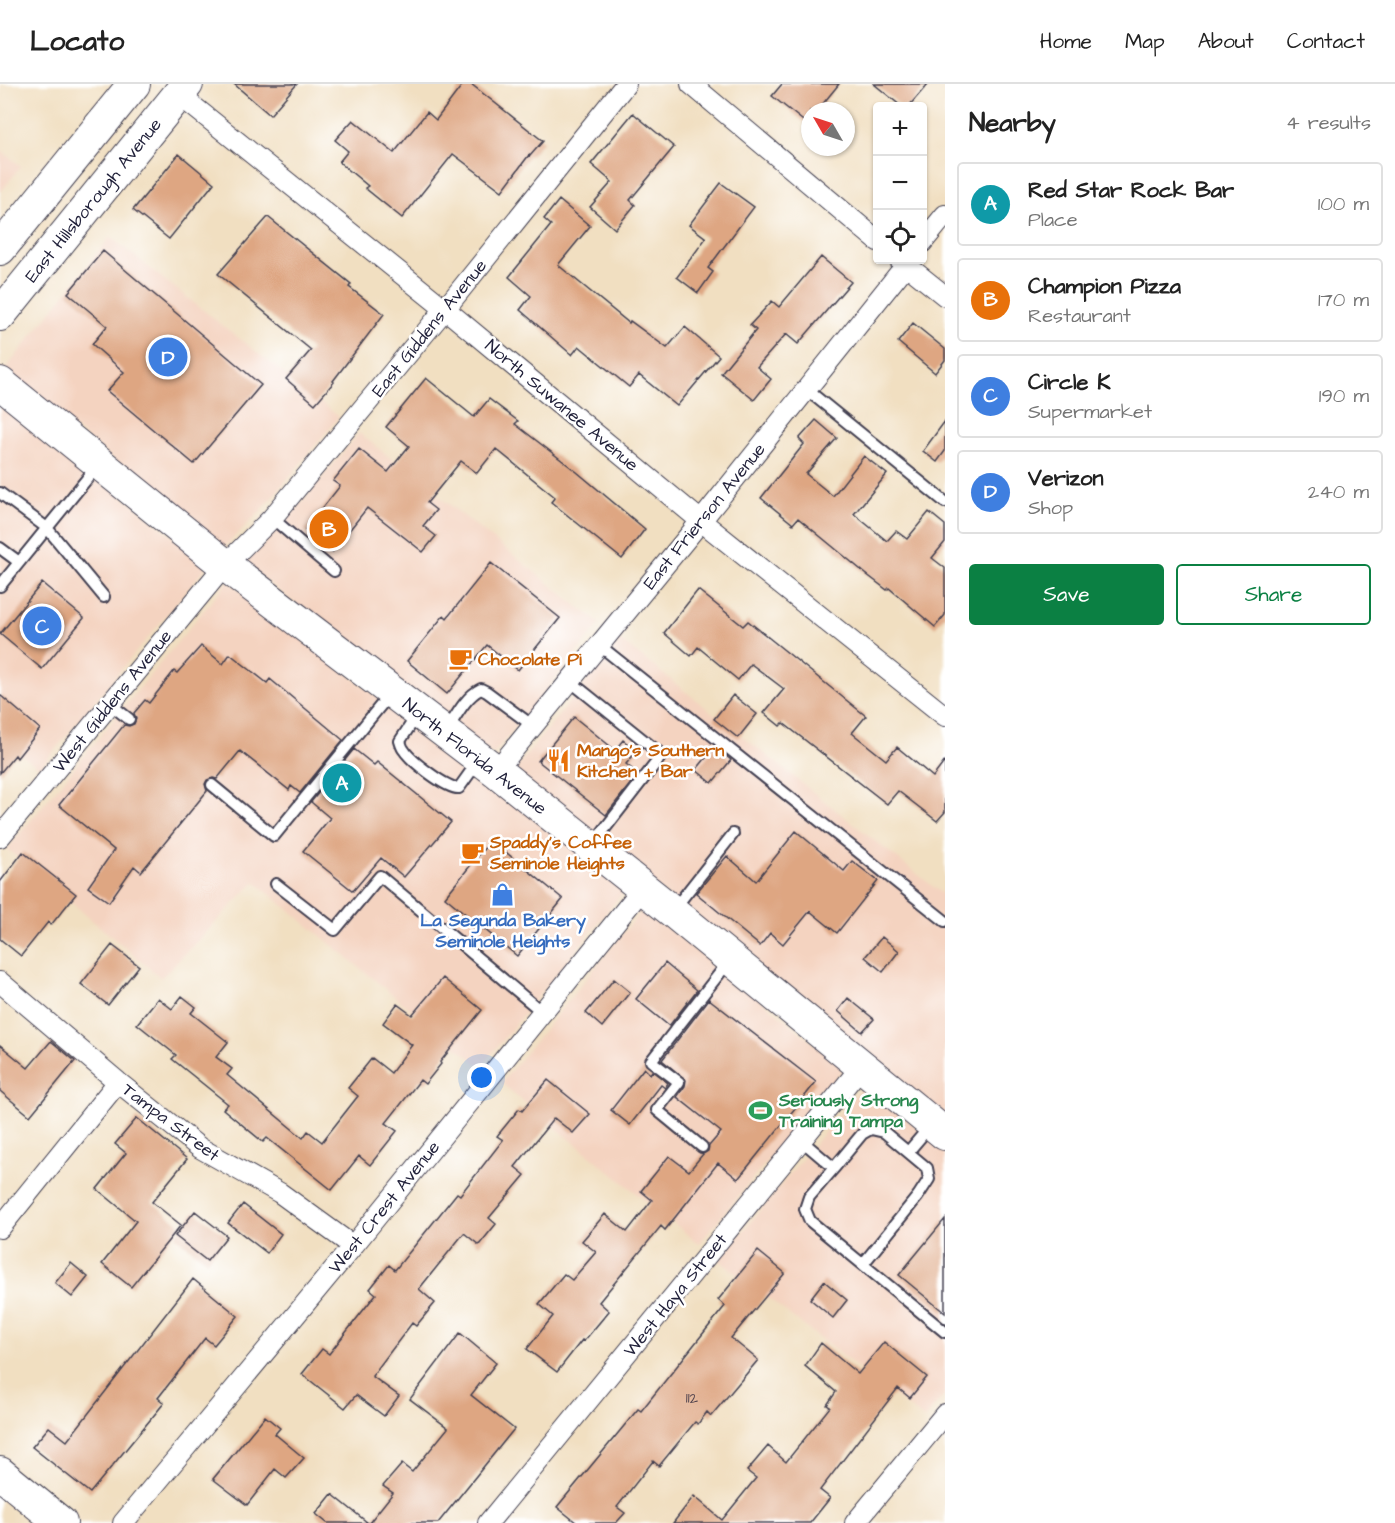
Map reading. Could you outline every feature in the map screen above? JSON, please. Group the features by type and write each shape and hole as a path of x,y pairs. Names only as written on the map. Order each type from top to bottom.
{"main road":[{"path":"0,249 134,84"},
{"name":"East Hillsborough Avenue","path":"0,315 183,89"},
{"name":"North Florida Avenue","path":"0,383 225,565 488,765 672,911 938,1129"},
{"path":"0,1473 61,1523"}],"street":[{"name":"East Giddens Avenue","path":"225,565 272,519 446,309 626,84"},
{"path":"691,84 873,237"},
{"name":"North Suwanee Avenue","path":"183,89 701,521 945,716"},
{"path":"927,237 945,215"},
{"name":"East Frierson Avenue","path":"488,765 533,726 701,521 903,264"},
{"path":"908,264 945,296"},
{"name":"West Giddens Avenue","path":"0,837 225,565"},
{"name":"West Crest Avenue","path":"123,1523 353,1246 643,888"},
{"name":"Tampa Street","path":"0,982 200,1148 280,1193 353,1246"},
{"name":"West Haya Street","path":"488,1523 861,1067"},
{"path":"0,1228 118,1082"},
{"path":"855,1523 945,1414"}],"lane":[{"path":"806,389 945,502"},
{"path":"0,586 100,463"},
{"path":"0,493 47,528 104,597"},
{"path":"272,519 334,571"},
{"path":"0,548 19,562"},
{"path":"599,645 945,921"},
{"path":"570,681 662,755 591,847"},
{"path":"445,732 468,699 481,689 533,726"},
{"path":"212,785 274,836 392,692"},
{"path":"110,704 129,719"},
{"path":"419,713 400,741 404,751 445,785 454,789 459,788 488,765"},
{"path":"672,911 733,834"},
{"path":"276,884 335,930 380,876 542,1012"},
{"path":"702,1147 657,1110 679,1082 651,1061 730,960"},
{"path":"863,1264 918,1197 929,1179 927,1168 884,1131 871,1129 862,1134 809,1197 805,1209 810,1221 945,1332"},
{"path":"908,1152 938,1129"},
{"path":"801,1140 834,1168"}],"shaded area":[{"path":"0,150 21,166 0,193"},
{"path":"110,237 339,417 262,510 223,548 4,371"},
{"path":"0,397 208,565 40,768 0,740"},
{"path":"359,433 600,624 493,755 244,564 279,529"},
{"path":"228,581 626,889 481,1067 255,882 161,978 7,849"},
{"path":"620,640 945,896 945,1120 513,771"},
{"path":"646,905 844,1068 699,1244 501,1083"},
{"path":"864,1084 945,1149 945,1394 924,1419 719,1260"}],"building":[{"path":"234,84 297,84 270,115"},
{"path":"463,84 471,84 543,141 529,155 502,191 453,154 402,218 365,188 368,186 339,162 348,151 335,140 353,120 394,153 427,112 436,120"},
{"path":"782,84 839,84 824,102 801,102 801,119 772,96"},
{"path":"874,84 928,84 912,102 896,102"},
{"path":"633,113 674,147 630,200 635,205 615,229 590,207 612,182 591,164"},
{"path":"179,154 214,183 169,239 133,210"},
{"path":"721,183 754,207 708,268 713,272 698,293 677,277 706,238 689,225"},
{"path":"559,200 590,226 558,265 629,323 630,321 667,348 685,327 719,356 677,406 639,375 629,387 579,346 572,355 520,310 531,296 509,277 551,225 544,219"},
{"path":"268,217 351,284 349,287 384,314 315,404 286,379 311,350 218,274"},
{"path":"103,251 261,385 194,464 107,391 124,372 92,344 107,326 68,293"},
{"path":"821,257 851,282 798,344 786,334 757,367 771,379 754,400 721,373 756,330 750,325 772,301 779,307"},
{"path":"913,323 945,349 945,360 935,373 898,342"},
{"path":"426,378 474,417 489,399 518,421 515,424 645,529 622,559 551,502 555,497 496,449 477,473 461,461 427,503 436,510 423,526 436,536 423,552 367,508 332,552 305,530 340,486 333,481 359,449 388,472 409,446 386,427"},
{"path":"816,420 837,438 806,474 833,496 864,456 887,474 854,514 887,541 896,531 907,539 929,512 945,525 945,542 932,558 945,568 945,615 935,627 889,588 887,590 866,574 798,518 793,524 761,498 804,444 799,439"},
{"path":"945,421 945,451 937,462 923,451"},
{"path":"491,563 560,618 518,670 487,645 447,694 407,661 444,615 447,618"},
{"path":"42,583 84,618 42,669 0,634"},
{"path":"698,590 743,626 748,621 866,716 852,733 886,760 897,747 933,777 945,761 945,812 937,821 898,791 887,804 783,723 780,726 764,713 784,689 751,664 738,680 698,647 691,656 664,633"},
{"path":"201,646 223,664 230,654 267,683 270,679 343,740 300,793 291,786 289,790 240,751 217,779 207,780 205,784 207,791 141,872 134,866 109,902 88,887 114,850 59,805 124,725 134,724 136,719 134,713 145,700 149,703 174,671 177,673"},
{"path":"0,695 40,729 17,758 15,755 0,773"},
{"path":"733,695 757,714 738,738 714,719"},
{"path":"574,717 615,750 623,740 637,751 626,764 638,774 606,815 538,761"},
{"path":"715,747 731,760 712,783 696,770"},
{"path":"354,749 374,765 377,762 451,822 404,877 381,858 353,891 303,851 330,818 311,802"},
{"path":"796,831 844,871 852,861 878,881 837,933 810,911 783,944 770,933 760,946 696,893 727,856 756,881"},
{"path":"491,840 563,899 517,956 445,897"},
{"path":"23,852 76,894 51,925 48,922 21,956 0,939 0,882"},
{"path":"882,937 899,951 883,972 865,957"},
{"path":"112,945 139,966 108,1005 81,984"},
{"path":"665,963 697,990 669,1026 636,999"},
{"path":"443,978 482,1010 425,1084 420,1080 386,1123 397,1131 370,1165 359,1156 332,1190 267,1138 263,1142 223,1109 228,1104 172,1059 176,1055 137,1024 158,998 172,1009 182,996 196,1007 191,1013 228,1042 216,1057 232,1069 227,1075 303,1138 308,1131 322,1142 358,1096 348,1088 372,1058 391,1073 412,1045 383,1023 397,1004 412,1015"},
{"path":"614,979 630,992 602,1027 586,1013"},
{"path":"848,998 874,1019 862,1032 838,1011"},
{"path":"709,999 816,1082 738,1179 718,1163 665,1230 661,1226 599,1302 609,1311 557,1372 527,1349 553,1316 539,1304 564,1274 572,1280 596,1252 582,1241 605,1214 627,1232 652,1200 641,1191 669,1156 689,1171 708,1151 709,1146 721,1132 677,1097 685,1086 686,1080 662,1060"},
{"path":"51,1041 75,1061 30,1116 0,1091 0,1045 28,1068"},
{"path":"644,1068 650,1074 652,1071 668,1083 665,1088 661,1085 630,1125 611,1110"},
{"path":"548,1080 590,1114 573,1133 554,1118 515,1167 525,1175 489,1218 496,1224 479,1245 464,1233 419,1289 435,1303 416,1326 412,1323 372,1376 399,1396 384,1416 356,1395 345,1408 302,1374 322,1349 329,1354 376,1294 370,1289 389,1265 395,1270 457,1193 460,1195 503,1140 497,1136 519,1109 522,1111"},
{"path":"137,1118 187,1159 152,1202 181,1225 131,1287 102,1264 136,1221 97,1189 126,1153 115,1144"},
{"path":"243,1204 281,1234 267,1253 228,1223"},
{"path":"195,1211 227,1236 207,1261 175,1236"},
{"path":"945,1219 945,1313 899,1275"},
{"path":"758,1251 785,1273 731,1338 758,1360 711,1416 707,1412 698,1424 695,1422 659,1466 653,1461 617,1507 625,1513 616,1523 577,1523 557,1507 638,1409 641,1411 725,1306 718,1300"},
{"path":"71,1263 88,1277 72,1297 55,1283"},
{"path":"193,1279 238,1316 214,1345 205,1338 158,1398 164,1403 90,1493 32,1447 49,1427 67,1441"},
{"path":"824,1281 847,1300 833,1318 810,1299"},
{"path":"460,1333 496,1363 471,1395 514,1429 438,1523 369,1523 393,1493 383,1486 402,1464 412,1472 448,1428 410,1399"},
{"path":"884,1342 927,1377 910,1398 898,1388 820,1490 830,1498 810,1523 673,1523 694,1496 722,1520 756,1478 747,1471 768,1446 786,1462 830,1407 827,1405 836,1392 805,1366 821,1343 858,1374"},
{"path":"265,1416 280,1428 275,1434 304,1458 286,1478 275,1469 247,1505 213,1479"},
{"path":"332,1494 368,1523 327,1523 316,1514"}],"place":[{"name":"Verizon","path":"168,357"},
{"name":"Champion Pizza","path":"329,529"},
{"name":"Circle K","path":"42,626"},
{"name":"Chocolate Pi","path":"460,659"},
{"name":"Mango's Southern Kitchen + Bar","path":"559,760"},
{"name":"Red Star Rock Bar","path":"342,783"},
{"name":"Spaddy's Coffee Seminole Heights","path":"472,852"},
{"name":"La Segunda Bakery Seminole Heights","path":"503,894"},
{"name":"Seriously Strong Training Tampa","path":"761,1110"}]}
